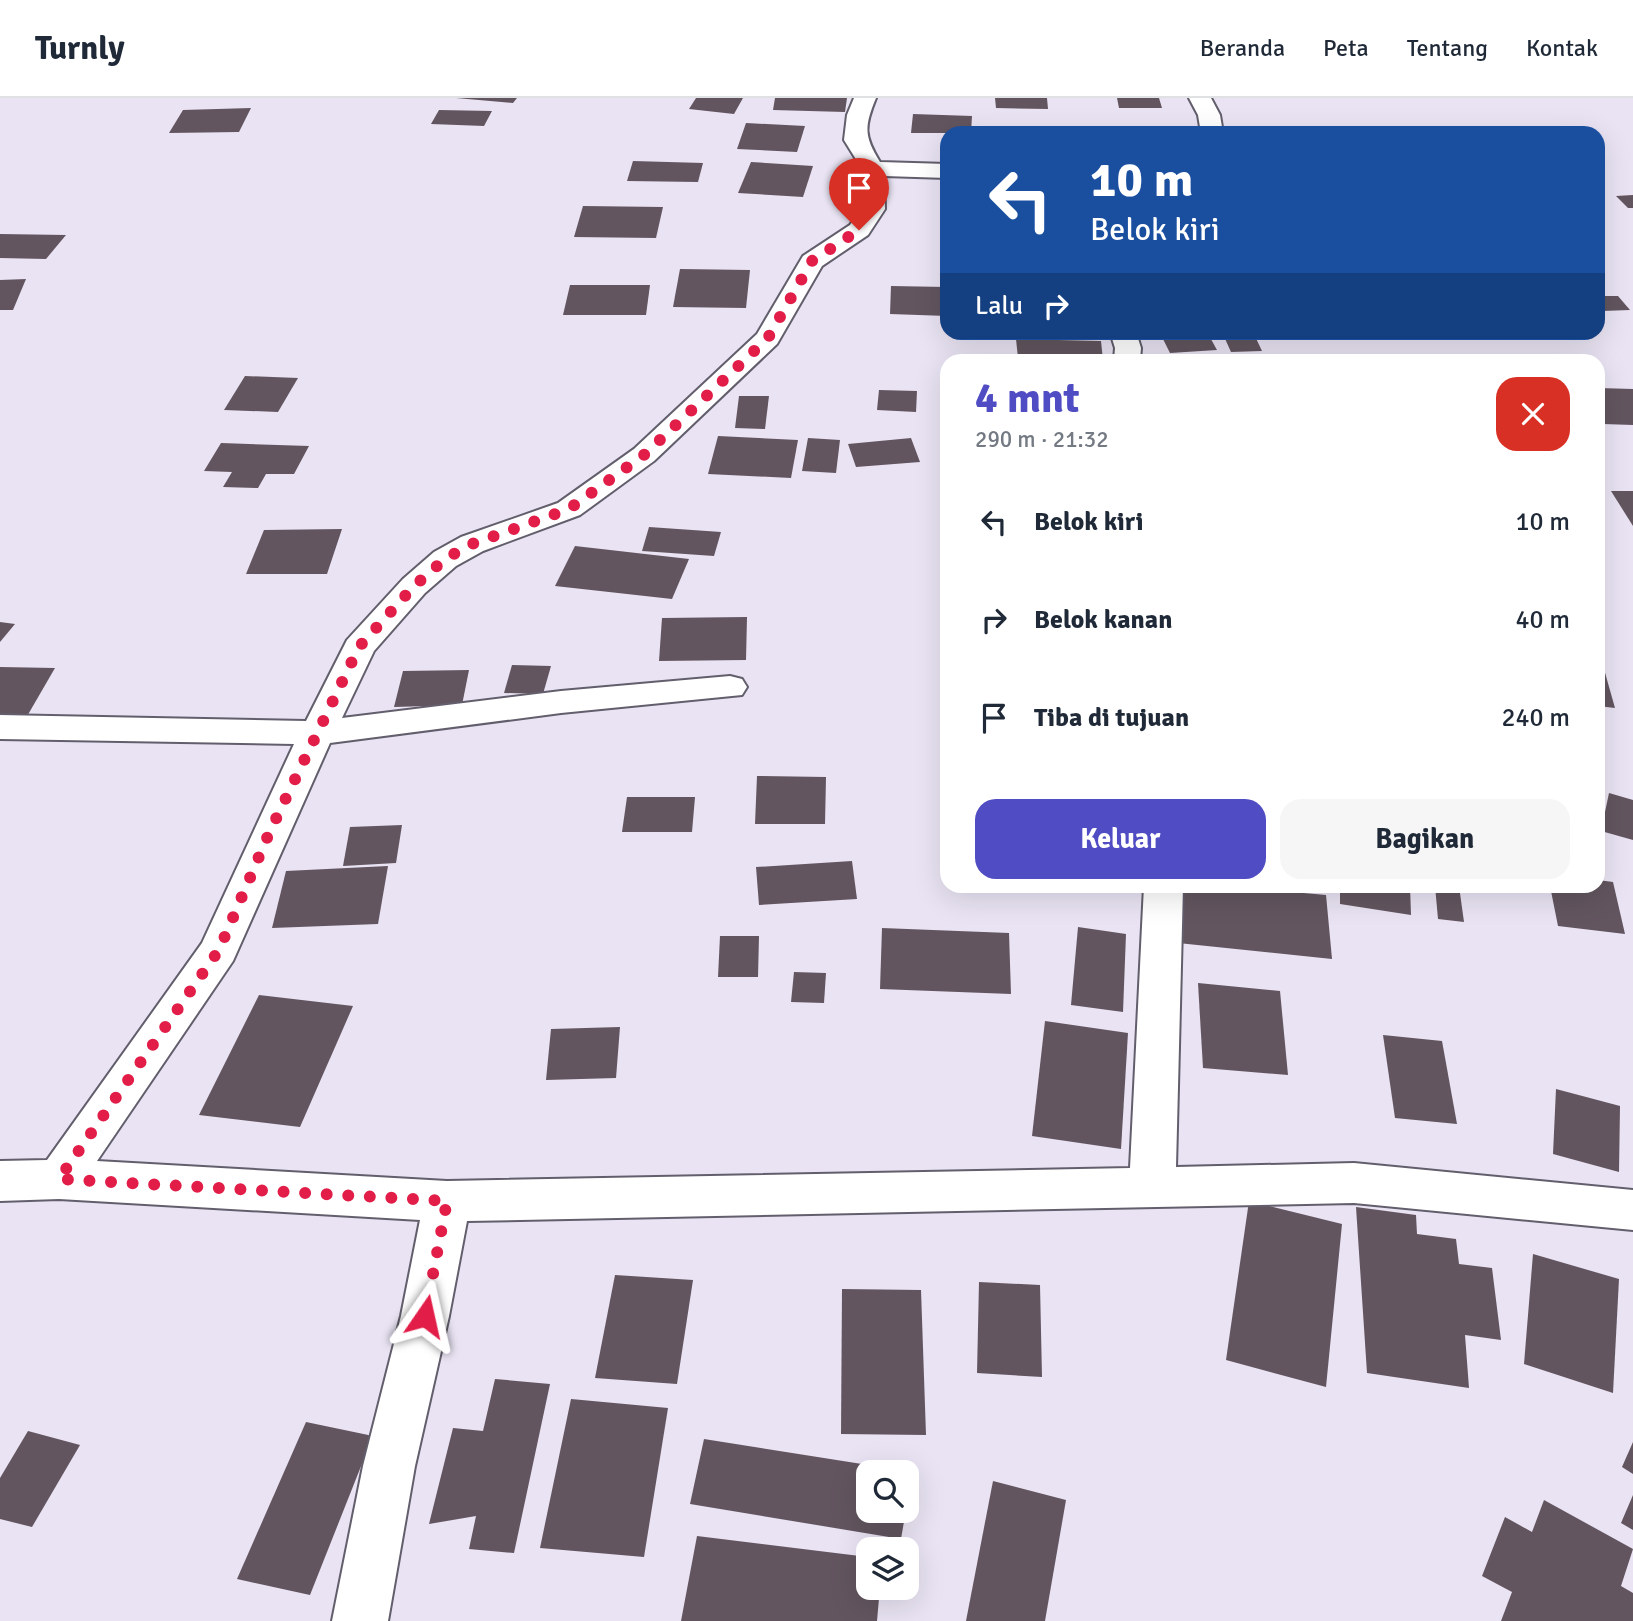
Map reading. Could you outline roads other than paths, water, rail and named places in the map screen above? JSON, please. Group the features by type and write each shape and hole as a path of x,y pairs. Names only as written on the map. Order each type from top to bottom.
{"street":[{"path":"59,1179 219,950 270,831 359,647 414,586 445,559 472,544 569,509 644,455 768,338 812,261 859,230 873,209 873,169 855,140 858,115 865,98"},
{"path":"1200,98 1210,126"},
{"path":"873,169 940,171"},
{"path":"0,727 318,733 561,702 730,687"},
{"path":"1152,1187 1164,893"},
{"path":"0,1181 59,1179 447,1201 1354,1183 1633,1210"},
{"path":"360,1621 389,1466 425,1316 447,1201"}]}
